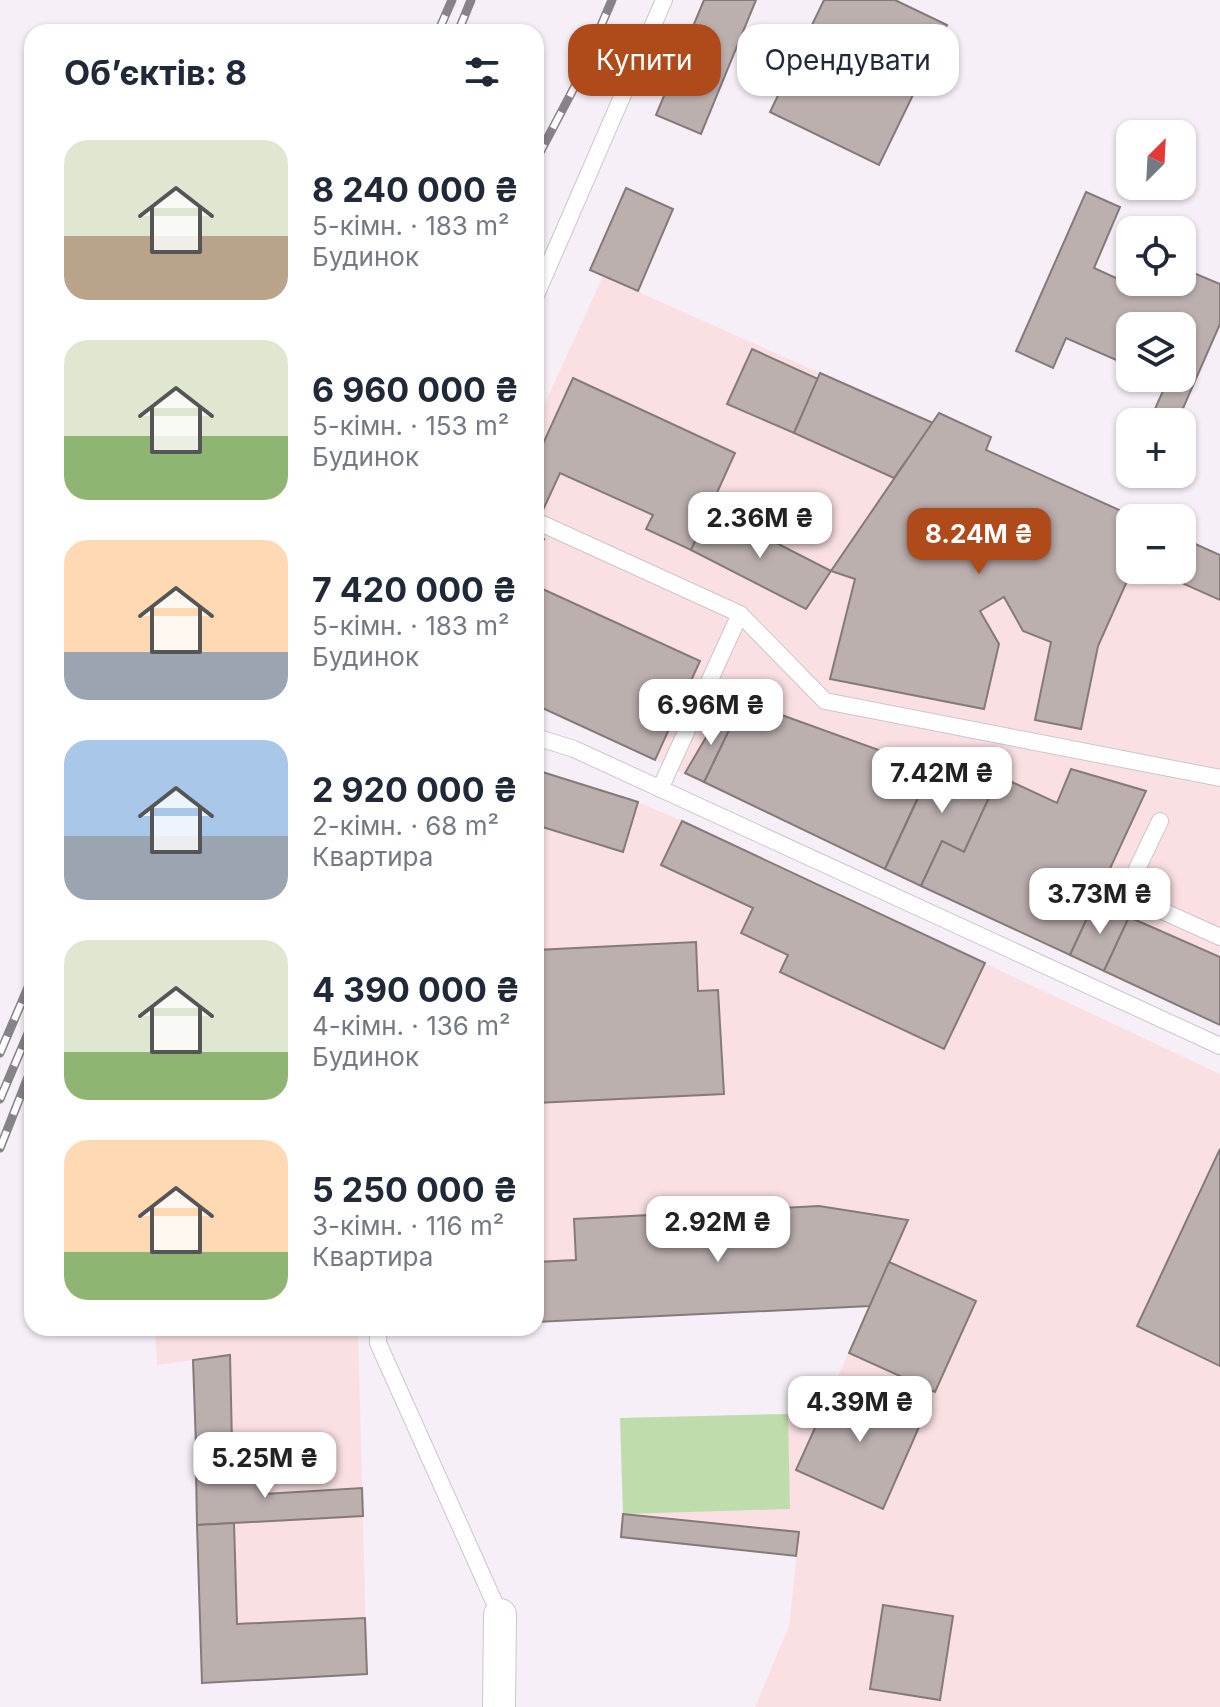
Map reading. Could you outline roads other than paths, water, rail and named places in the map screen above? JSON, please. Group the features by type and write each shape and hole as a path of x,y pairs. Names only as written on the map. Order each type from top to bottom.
{"street":[{"path":"499,1707 500,1615"}],"lane":[{"path":"544,277 664,0"},
{"path":"544,525 740,614 825,701 1220,778"},
{"path":"660,789 740,614"},
{"path":"544,740 574,749 1220,1046"},
{"path":"1160,821 1125,894 1220,937"},
{"path":"378,1336 378,1343 500,1615"}],"railway":[{"path":"442,24 452,0"},
{"path":"461,24 471,0"},
{"path":"544,145 576,84 612,0"},
{"path":"0,1053 24,997"},
{"path":"0,1099 24,1043"},
{"path":"0,1148 24,1087"}]}
